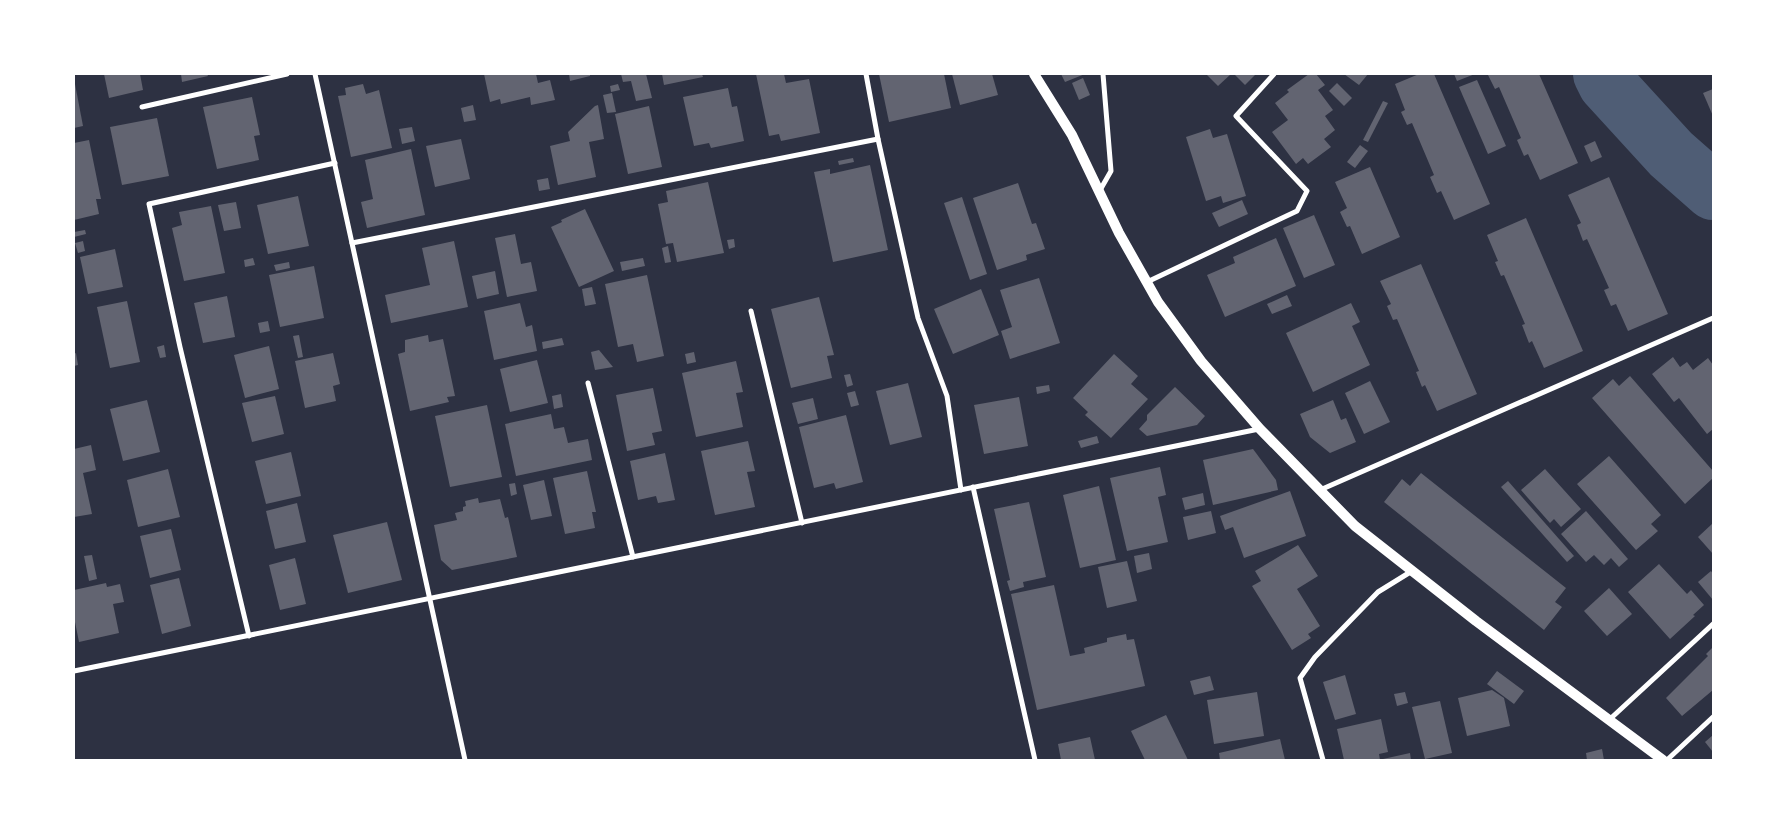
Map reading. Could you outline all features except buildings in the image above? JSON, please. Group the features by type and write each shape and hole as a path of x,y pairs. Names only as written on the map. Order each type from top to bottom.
{"main road":[{"path":"1034,74 1072,135 1119,233 1158,302 1200,361 1260,429 1355,526 1476,621 1663,760"}],"street":[{"path":"142,107 287,74"},
{"path":"315,74 465,760"},
{"path":"866,74 878,140 918,318 947,396 961,490"},
{"path":"1100,192 1111,171 1104,74"},
{"path":"1146,282 1297,211 1307,191 1236,116 1274,74"},
{"path":"352,243 878,140"},
{"path":"249,636 180,347 149,204 335,163"},
{"path":"751,311 802,523"},
{"path":"1320,490 1713,318"},
{"path":"588,383 633,557"},
{"path":"74,671 1260,429"},
{"path":"973,488 1035,760"},
{"path":"1323,760 1300,678 1315,657 1378,592 1412,571"},
{"path":"1609,720 1713,624"},
{"path":"1667,760 1713,717"}],"waterway":[{"path":"1602,74 1607,84 1671,154 1713,191"}]}
